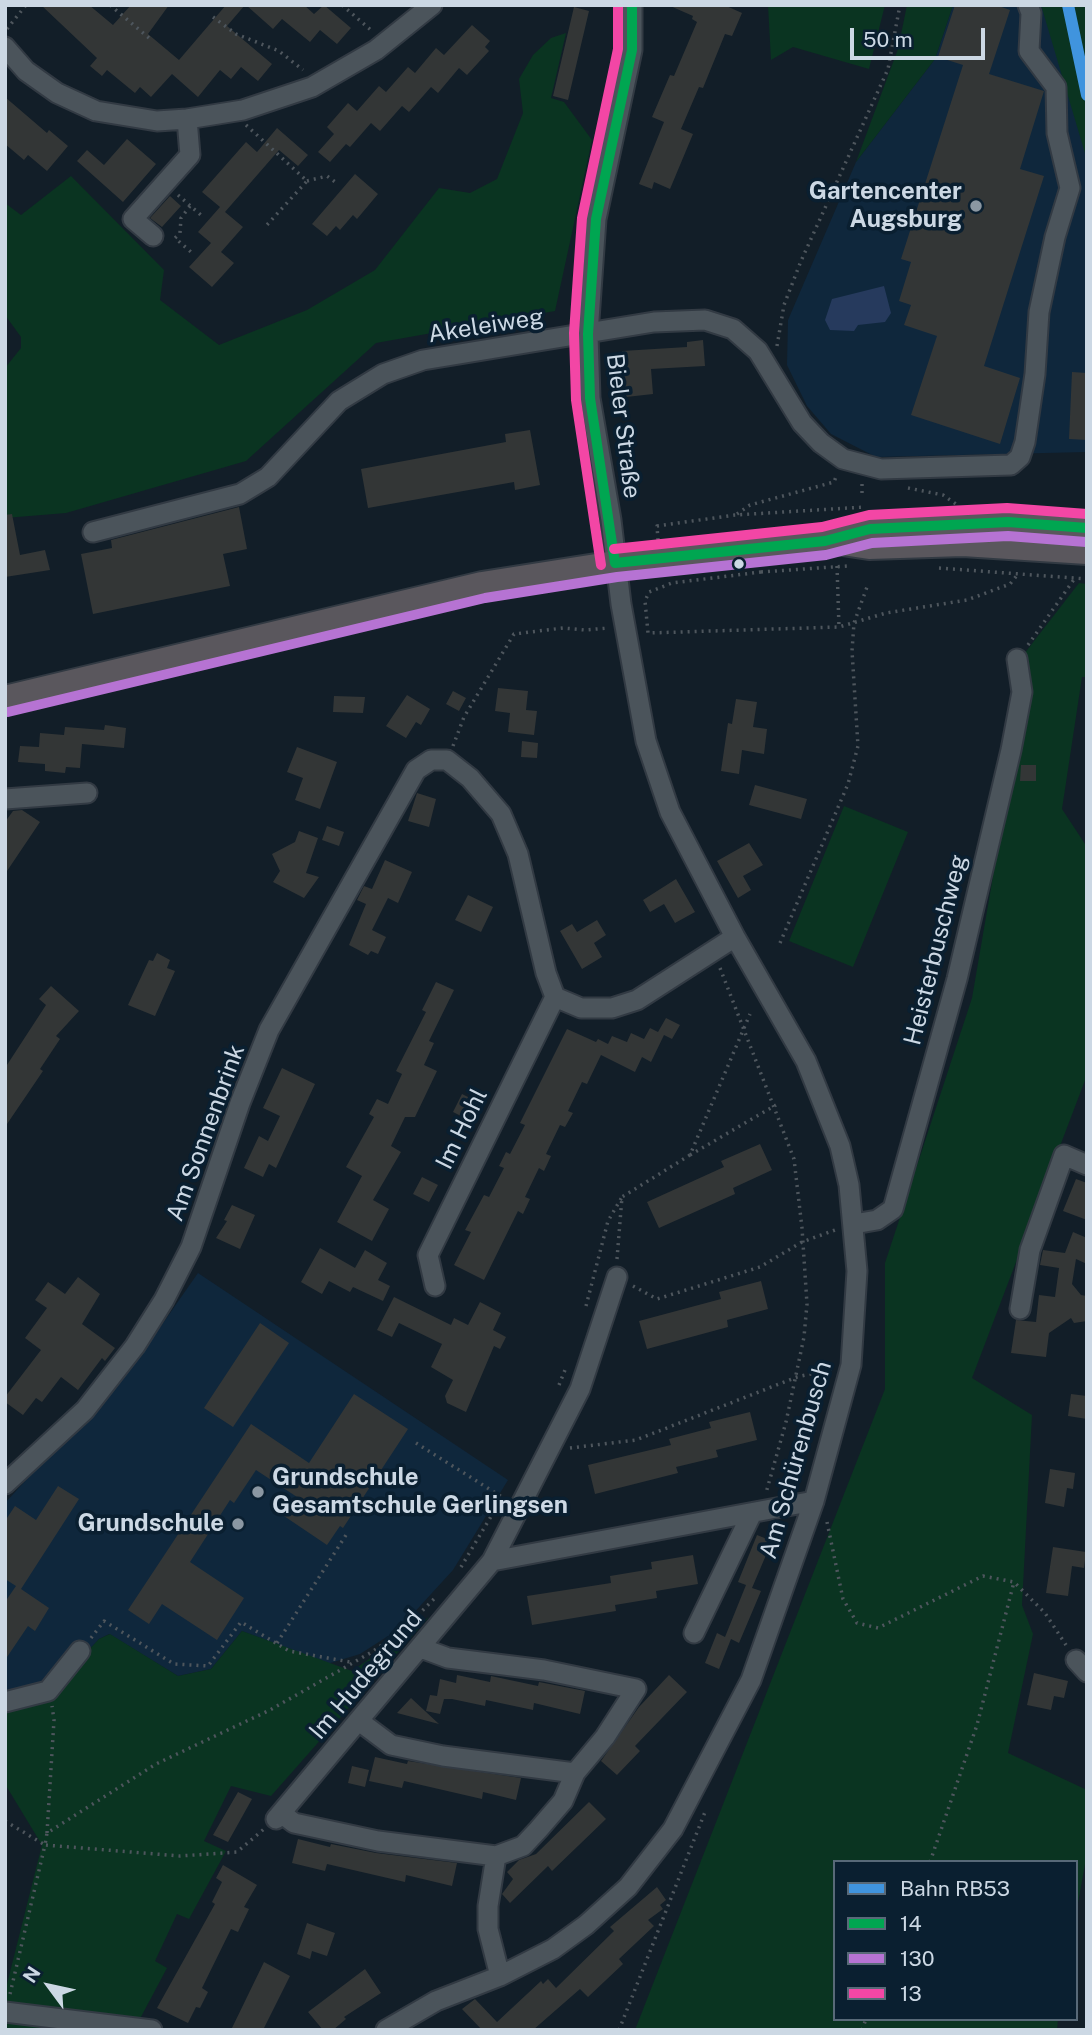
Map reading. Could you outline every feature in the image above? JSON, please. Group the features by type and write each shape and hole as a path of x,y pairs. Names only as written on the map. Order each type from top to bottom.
{"main road":[{"path":"5,698 482,584 615,563 825,541 870,529 1008,522 1087,528"},
{"path":"825,541 869,547 964,544 1087,552"}],"street":[{"path":"5,47 26,71 47,86 96,111 157,121 187,119 243,110 312,87 383,44 432,5"},
{"name":"Bieler Straße","path":"615,563 590,398 588,334 596,219 632,50 632,5"},
{"name":"Akeleiweg","path":"93,532 240,494 268,477 339,401 383,374 423,360 654,322 705,320 733,329 758,351 802,423 821,443 843,459 881,469 1011,465 1020,457 1025,442 1035,374 1039,312 1055,237 1070,188 1057,133 1056,87 1029,51 1031,13 1028,5"},
{"path":"153,236 133,219 190,155 187,119"},
{"name":"Am Schürenbusch","path":"386,2030 436,2001 500,1976 553,1949 586,1925 628,1887 673,1829 751,1681 814,1501 851,1366 857,1295 854,1224 840,1146 806,1061 692,858 656,778 615,563"},
{"name":"Heisterbuschweg","path":"854,1224 877,1220 893,1209 957,979 1011,750 1022,692 1017,659"},
{"name":"Am Sonnenbrink","path":"5,1484 85,1410 135,1346 164,1300 191,1247 240,1103 270,1030 416,770 432,760 447,760"},
{"path":"447,760 470,778 500,814 518,855 545,974 555,997 580,1008 612,1008 637,1000 735,937"},
{"path":"5,799 87,793"},
{"name":"Im Hohl","path":"435,1286 428,1255 555,997"},
{"path":"1020,1309 1030,1250 1064,1155 1087,1165"},
{"name":"Im Hudegrund","path":"278,1816 492,1561 580,1389 617,1277"},
{"path":"492,1561 814,1501"},
{"path":"694,1633 757,1512"},
{"path":"278,1816 295,1824 378,1841 496,1856 523,1846 531,1838 562,1801 575,1773 605,1737 636,1689 544,1670 448,1658 421,1648"},
{"path":"5,1702 48,1691 80,1651"},
{"path":"359,1721 391,1745 443,1756 575,1773"},
{"path":"496,1856 488,1906 488,1929 500,1976"},
{"path":"5,2012 152,2030"}],"path":[{"path":"5,30 26,5"},
{"path":"110,5 149,38"},
{"path":"342,5 383,44"},
{"path":"776,383 778,330 784,304 888,69 900,5"},
{"path":"213,17 236,34 279,51 303,71 312,87"},
{"path":"243,110 247,129 307,181"},
{"path":"265,227 307,181 327,176 338,184"},
{"path":"166,184 202,216"},
{"path":"190,206 181,218 180,233 175,238 191,252"},
{"path":"735,515 750,505 834,482 843,459"},
{"path":"905,487 943,495 958,505 945,505"},
{"path":"658,557 657,526 735,515 870,507"},
{"path":"837,566 839,627"},
{"path":"761,572 662,585 649,592 645,601 648,633 839,627 886,613 967,600 1010,584 1018,574 1087,579"},
{"path":"1017,659 1075,578"},
{"path":"780,943 848,784 858,746 852,652 854,623 867,587"},
{"path":"621,604 645,601"},
{"path":"447,760 464,716 514,634 563,628 609,628 604,617"},
{"path":"712,953 776,1105 794,1159 807,1304 797,1377 757,1512"},
{"path":"690,1155 750,1013"},
{"path":"585,1312 608,1221 622,1197 776,1105"},
{"path":"622,1197 617,1240 617,1277 657,1299 760,1267 802,1242 854,1224"},
{"path":"559,1386 568,1362"},
{"path":"551,1448 587,1448 636,1440 797,1377 851,1366"},
{"path":"416,1443 502,1497 460,1569"},
{"path":"814,1501 824,1507 843,1599 857,1623 878,1628 983,1576 1014,1582 1045,1613 1081,1666"},
{"path":"277,1643 346,1535"},
{"path":"931,1860 977,1725 1014,1582"},
{"path":"47,1833 156,1764 270,1710 352,1662 403,1630 438,1595"},
{"path":"80,1651 104,1621 174,1664 208,1666 241,1622 289,1651 352,1662"},
{"path":"5,2012 47,1833 54,1720 48,1691"},
{"path":"5,1821 45,1845 180,1856 237,1852 278,1816"}],"shaded area":[{"path":"953,5 1042,5 1087,157 1087,452 876,457 831,434 807,406 787,365 788,320 856,162 935,59"},
{"path":"884,286 891,313 885,322 858,325 854,331 830,330 825,320 832,299"},
{"name":"Grundschule Gesamtschule Gerlingsen","path":"198,1273 508,1480 453,1570 399,1629 360,1654 327,1664 242,1631 211,1669 178,1676 109,1634 99,1639 43,1699 5,1709 5,1503 140,1356"}],"green space":[{"path":"768,5 885,5 869,69 793,47 771,60"},
{"path":"907,5 953,5 935,59 856,162 898,49"},
{"path":"1041,5 1087,5 1087,160"},
{"path":"566,33 551,98 564,102 592,140 555,311 376,343 246,461 66,513 5,518 5,368 21,348 21,337 5,315 5,203 21,215 71,176 164,270 160,300 219,345 307,310 375,270 439,188 470,193 497,179 523,113 519,79 533,55 551,38"},
{"path":"1079,583 1087,584 1087,677 1082,677 1062,809 1087,847 1087,1075 972,1378 1032,1415 1022,1605 1033,1634 1008,1753 1087,1790 1087,1853 1078,1903 1078,1860 833,1860 833,2021 1058,2021 1057,2030 635,2030 885,1389 885,1263 972,998 1025,691 1024,654"},
{"path":"844,806 908,832 853,967 789,941"},
{"path":"429,1617 271,1796 231,1786 204,1841 226,1851 189,1919 177,1914 155,1961 167,1968 134,2030 5,2030 5,1992 42,1845 5,1784 5,1709 43,1699 99,1639 110,1634 178,1676 211,1669 242,1631 352,1671"}],"building":[{"path":"41,5 89,5 113,25 131,5 169,5 148,34 179,60 226,5 245,5 227,26 272,64 258,81 241,67 231,79 220,70 198,97 172,74 151,97 140,87 135,93 107,70 102,76 90,66 97,58"},
{"path":"246,5 304,5 314,14 324,5 351,28 337,44 320,30 310,42 282,19 273,29"},
{"path":"668,5 724,5 742,13 732,36 725,34 703,88 699,87 681,129 693,134 670,189 654,182 652,189 639,184 664,122 652,117 670,75 674,76 697,22 692,19 693,16"},
{"name":"Gartencenter Augsburg","path":"955,5 996,5 1010,10 989,74 1044,91 1020,169 1044,176 984,366 1020,378 1000,444 911,415 937,336 904,325 911,305 899,301 911,262 901,259 963,65 938,57"},
{"path":"574,7 589,11 568,100 553,96"},
{"path":"472,25 490,41 485,47 489,51 467,75 459,68 438,93 431,87 409,112 402,106 380,131 371,123 350,147 346,144 330,162 318,152 334,134 327,127 348,103 357,111 379,86 386,92 408,67 415,73 436,48 444,55"},
{"path":"5,97 47,133 49,130 68,146 47,171 28,155 24,160 5,144"},
{"path":"277,128 308,155 298,166 279,150 225,212 243,227 221,252 234,263 212,287 189,267 211,243 198,232 220,207 202,192 246,142 257,152"},
{"path":"127,139 156,164 123,202 77,161 87,150 104,165"},
{"path":"355,174 378,194 357,219 353,215 340,230 336,226 327,236 312,224"},
{"path":"170,196 181,206 162,227 150,218"},
{"path":"703,340 705,366 651,369 653,394 626,397 622,351 687,347 687,342"},
{"path":"1072,372 1087,373 1087,440 1069,439"},
{"path":"530,430 540,485 515,490 514,482 368,508 361,469 506,442 505,434"},
{"path":"239,507 247,549 223,554 230,586 93,614 81,554 112,548 111,540"},
{"path":"12,514 20,555 45,550 50,570 5,577 5,515"},
{"path":"498,688 528,691 526,710 537,711 534,735 508,732 510,713 495,711"},
{"path":"453,691 466,698 459,711 446,704"},
{"path":"407,695 430,709 421,725 416,722 406,738 386,726"},
{"path":"334,696 365,697 363,713 333,712"},
{"path":"736,699 757,702 753,727 767,729 764,754 742,750 739,774 721,771 728,723 732,724"},
{"path":"105,725 126,728 124,748 82,744 80,768 66,767 65,773 45,771 45,764 18,762 20,746 39,747 40,733 64,735 65,727 104,730"},
{"path":"522,741 538,743 537,758 521,757"},
{"path":"297,747 337,762 320,809 295,800 303,778 287,772"},
{"path":"1021,765 1036,765 1036,781 1020,781"},
{"path":"755,785 807,799 801,819 749,805"},
{"path":"417,793 436,799 429,827 408,821"},
{"path":"22,810 40,822 5,874 5,822 13,811"},
{"path":"327,826 344,832 339,846 322,840"},
{"path":"299,831 318,838 306,873 319,877 304,898 273,882 280,871 272,854 295,842"},
{"path":"749,843 763,865 743,876 751,890 738,898 717,861"},
{"path":"385,860 412,872 398,903 388,898 372,930 386,937 378,954 371,951 368,955 349,945 366,904 357,900 364,886 372,889"},
{"path":"676,879 695,912 675,923 664,904 650,912 643,900"},
{"path":"468,895 493,907 481,932 455,920"},
{"path":"597,920 606,935 594,943 602,957 582,969 560,931 572,924 577,932"},
{"path":"157,953 170,960 167,968 175,971 155,1016 128,1005 149,960 153,961"},
{"path":"436,982 454,990 429,1041 434,1043 424,1065 437,1071 415,1117 405,1117 391,1146 401,1152 373,1200 389,1209 372,1241 337,1222 362,1176 346,1167 374,1117 369,1114 377,1099 388,1104 402,1074 396,1071 426,1012 422,1010"},
{"path":"51,986 79,1011 56,1036 60,1039 40,1069 43,1071 5,1127 5,1068 46,1005 39,999"},
{"path":"666,1018 680,1025 672,1039 664,1035 651,1062 642,1057 635,1072 601,1055 587,1084 582,1082 568,1111 573,1113 565,1127 560,1125 546,1154 551,1156 544,1171 539,1168 525,1197 530,1199 523,1214 518,1211 484,1280 454,1265 471,1232 465,1230 484,1195 489,1197 504,1168 499,1166 506,1152 510,1154 525,1125 520,1123 567,1029 596,1042 598,1039 608,1044 612,1036 627,1042 631,1033 644,1039 650,1028 658,1032"},
{"path":"282,1068 315,1084 276,1168 269,1164 263,1177 244,1168 259,1136 268,1141 280,1116 263,1108"},
{"path":"462,1094 478,1102 469,1120 453,1112"},
{"path":"760,1144 772,1170 733,1188 735,1194 659,1228 647,1202 724,1167 721,1161"},
{"path":"422,1177 438,1185 429,1202 413,1194"},
{"path":"1076,1179 1087,1183 1087,1220 1063,1211"},
{"path":"232,1205 255,1215 240,1249 216,1238 227,1221 224,1220"},
{"path":"1073,1232 1087,1238 1087,1264 1076,1259 1072,1284 1081,1295 1087,1296 1087,1321 1074,1323 1071,1318 1049,1333 1046,1357 1011,1353 1016,1320 1036,1322 1039,1295 1055,1297 1059,1268 1040,1265 1043,1250 1065,1253"},
{"path":"320,1248 355,1268 365,1250 387,1263 378,1280 390,1286 383,1301 353,1287 350,1292 329,1281 322,1294 301,1282"},
{"path":"78,1277 100,1294 82,1324 115,1348 105,1361 102,1358 78,1390 61,1377 42,1402 36,1398 23,1415 5,1402 5,1397 41,1350 25,1338 47,1308 35,1300 48,1282 65,1294"},
{"path":"761,1281 768,1309 727,1320 728,1327 647,1349 639,1321 721,1299 719,1292"},
{"path":"394,1297 451,1325 454,1318 468,1325 480,1302 501,1313 493,1330 506,1337 500,1349 494,1346 466,1412 447,1403 445,1396 453,1380 431,1367 442,1344 399,1323 392,1337 377,1330"},
{"path":"260,1323 289,1343 233,1427 204,1408"},
{"path":"354,1394 408,1429 343,1528 340,1526 327,1545 284,1516 297,1497 256,1470 234,1503 230,1500 190,1562 244,1598 217,1640 162,1604 149,1624 128,1610 251,1424 309,1463"},
{"path":"1071,1394 1087,1396 1087,1419 1068,1416"},
{"path":"750,1412 757,1440 716,1450 718,1457 676,1467 678,1473 595,1494 588,1465 671,1445 669,1439 711,1428 709,1422"},
{"path":"1050,1469 1075,1473 1073,1489 1067,1488 1064,1507 1045,1503"},
{"path":"58,1486 79,1499 21,1589 49,1608 35,1631 28,1626 5,1660 5,1602 16,1586 5,1579 5,1521 15,1506 36,1520"},
{"path":"757,1535 772,1541 752,1588 761,1591 739,1643 731,1639 719,1669 705,1663 717,1633 725,1637 746,1585 738,1582"},
{"path":"1053,1547 1086,1552 1084,1568 1072,1566 1068,1596 1046,1593"},
{"path":"693,1555 698,1584 656,1591 657,1598 615,1605 616,1611 532,1625 527,1596 611,1583 610,1576 652,1569 651,1562"},
{"path":"1034,1673 1068,1681 1064,1698 1054,1696 1051,1710 1027,1705"},
{"path":"457,1675 490,1682 491,1676 538,1686 539,1682 585,1691 580,1714 534,1703 533,1710 486,1700 485,1706 452,1699 444,1699 440,1714 426,1711 430,1695 437,1696 440,1679 456,1683"},
{"path":"669,1675 687,1692 635,1746 640,1751 617,1775 601,1761 639,1707"},
{"path":"411,1698 439,1724 397,1713"},
{"path":"375,1757 407,1764 408,1761 521,1778 516,1800 483,1792 482,1799 404,1781 402,1788 369,1781"},
{"path":"352,1766 369,1770 365,1787 348,1783"},
{"path":"238,1792 252,1799 228,1842 213,1835"},
{"path":"589,1802 606,1819 552,1871 548,1866 510,1903 502,1894 513,1879 507,1872 519,1860 536,1854"},
{"path":"298,1839 330,1847 331,1844 376,1853 457,1863 452,1886 406,1875 405,1882 327,1864 325,1871 292,1863"},
{"path":"223,1865 257,1885 244,1907 249,1909 238,1932 231,1929 202,1988 208,1992 200,2008 196,2007 188,2023 157,2008 215,1904 212,1902 222,1882 216,1878"},
{"path":"657,1887 666,1900 660,1905 663,1909 648,1920 654,1926 619,1959 623,1964 588,1997 580,1989 533,2030 482,2030 462,2009 475,1999 497,2022 541,1981 543,1984 548,1979 556,1988 614,1931 610,1927"},
{"path":"307,1923 335,1933 327,1956 312,1951 310,1959 297,1954"},
{"path":"264,1962 290,1976 263,2030 231,2030"},
{"path":"365,1969 381,1993 344,2017 346,2019 333,2030 323,2030 308,2012"}],"rail line":[{"name":"RB53","path":"1068,5 1087,95"}],"transit line":[{"name":"13","path":"601,565 576,400 574,333 582,218 618,49 618,5"},
{"name":"14","path":"615,563 590,398 588,334 596,219 632,50 632,5"},
{"name":"13","path":"614,549 822,527 869,515 1007,508 1087,514"},
{"name":"14","path":"615,563 825,541 870,529 1008,522 1087,528"},
{"name":"130","path":"8,712 485,598 617,577 826,555 872,543 1008,536 1086,542"}],"place":[{"name":"Gartencenter Augsburg","path":"976,206"},
{"name":"Grundschule Gesamtschule Gerlingsen","path":"258,1492"},
{"name":"Grundschule","path":"238,1524"}]}
